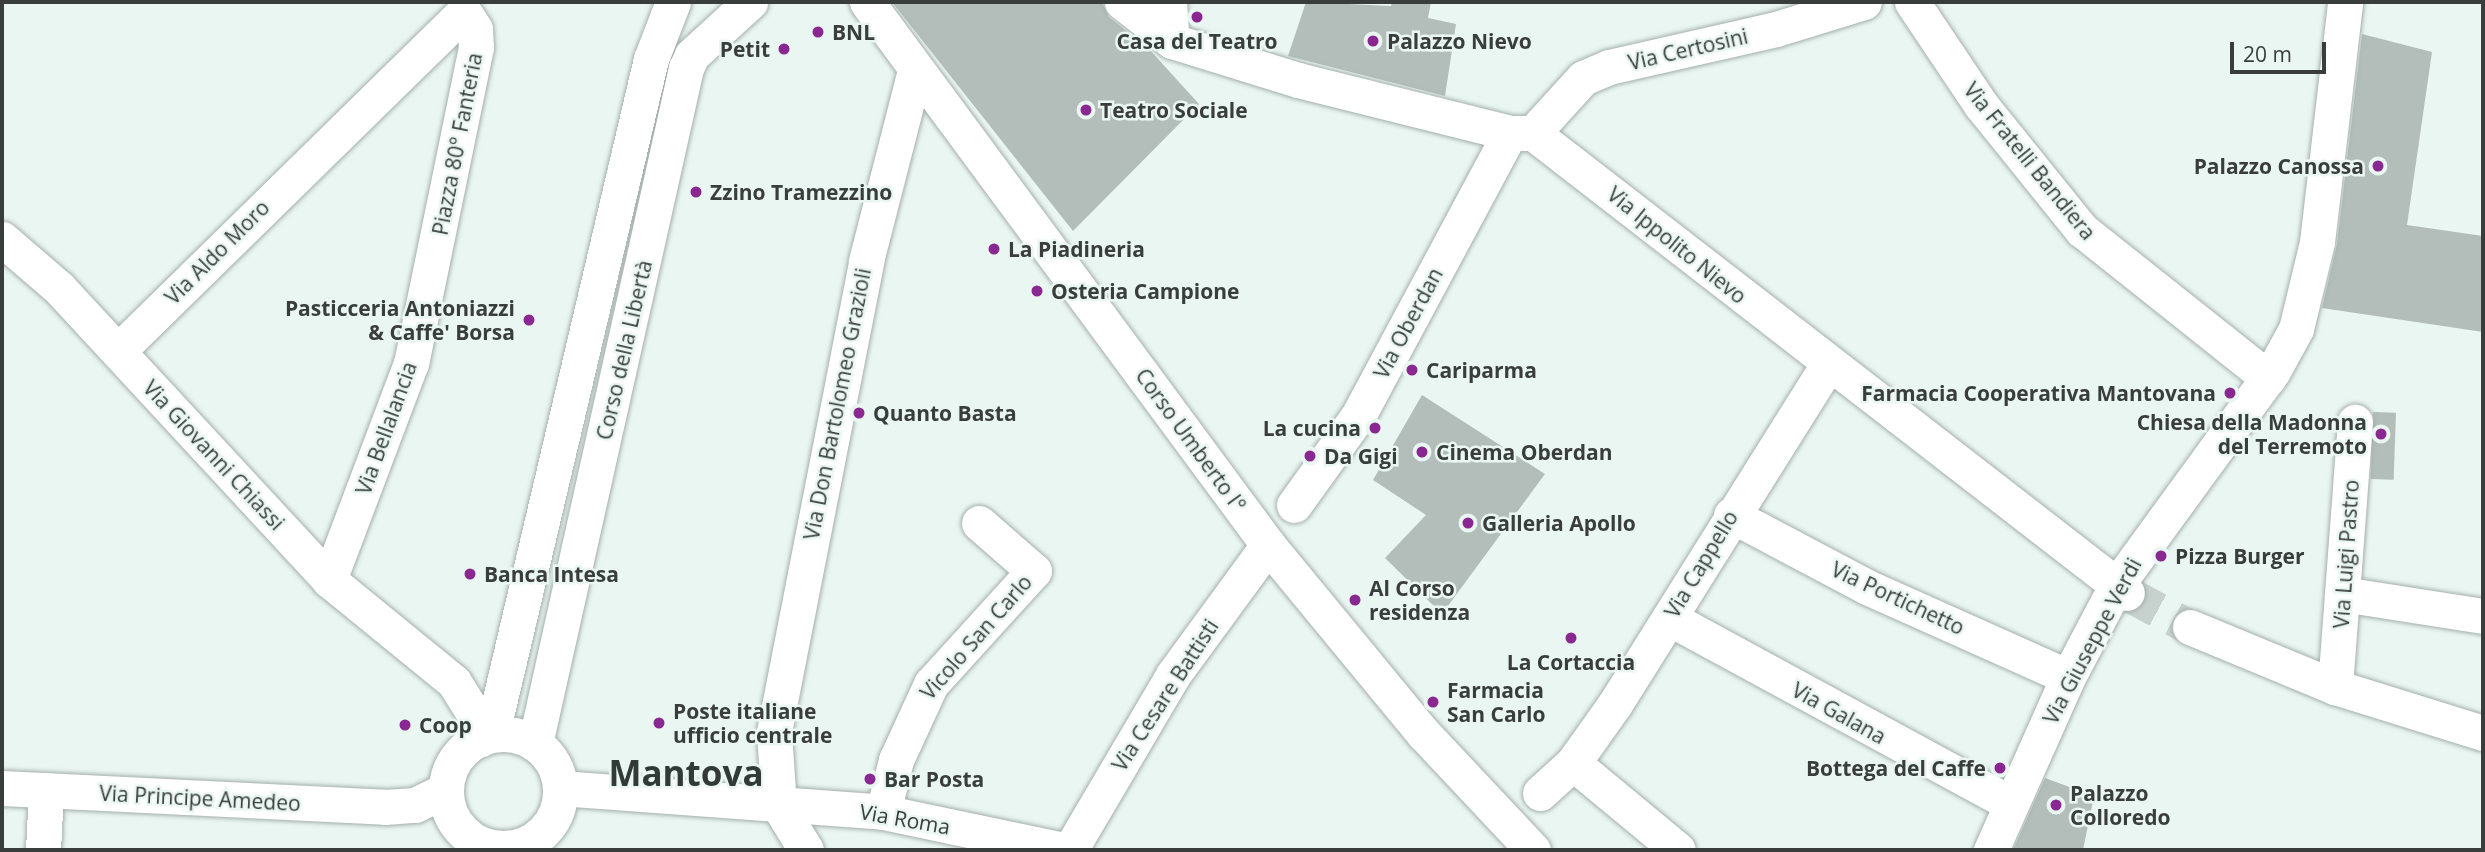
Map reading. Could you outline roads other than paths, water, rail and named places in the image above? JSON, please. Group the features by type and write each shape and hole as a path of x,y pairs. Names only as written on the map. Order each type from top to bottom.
{"street":[{"path":"665,15 701,47 750,2"},
{"path":"1122,2 1172,41"},
{"path":"1169,2 1172,41"},
{"name":"Via Certosini","path":"1521,133 1583,78 1609,67 1776,29 1864,2"},
{"name":"Via Fratelli Bandiera","path":"1912,2 1981,105 2082,230 2268,378"},
{"name":"Via Giuseppe Verdi","path":"1991,850 2068,677 2121,590 2268,378 2296,329 2311,278 2345,2"},
{"name":"Corso Umberto I°","path":"870,6 1268,545 1424,734 1533,850"},
{"name":"Piazza 80° Fanteria","path":"316,153 460,7 475,29 476,47 431,272"},
{"name":"Corso della Libertà","path":"480,739 496,716 665,15"},
{"name":"Via Ippolito Nievo","path":"1172,41 1298,80 1521,133 2121,590"},
{"name":"Corso della Libertà","path":"535,744 701,47"},
{"name":"Via Don Bartolomeo Grazioli","path":"779,806 774,742 866,261 915,70"},
{"name":"Via Oberdan","path":"1294,505 1346,437 1521,133"},
{"name":"Via Aldo Moro","path":"118,351 316,153"},
{"name":"Via Giovanni Chiassi","path":"2,239 59,288 329,580 372,620 434,662 469,705 480,739"},
{"name":"Via Bellalancia","path":"329,580 411,363 431,272"},
{"name":"Via Cappello","path":"1540,793 1573,763 1669,618 1731,515 1828,365"},
{"name":"Via Luigi Pastro","path":"2335,687 2355,422"},
{"name":"Via Portichetto","path":"1731,515 1867,587 2068,677"},
{"name":"Vicolo San Carlo","path":"883,812 896,760 931,684 1034,571 979,523"},
{"name":"Via Cesare Battisti","path":"1070,850 1173,675 1268,545"},
{"path":"2342,594 2483,616"},
{"name":"Via Galana","path":"1669,618 2010,803"},
{"path":"2190,627 2335,687 2483,733"},
{"path":"511,734 535,744 555,766 560,788 552,822 518,848 493,848 467,837 452,818 446,790 452,764 480,739 511,734"},
{"path":"1573,763 1678,850"},
{"name":"Via Principe Amedeo","path":"2,788 399,807 446,790"},
{"name":"Via Roma","path":"560,788 883,812 1063,850"},
{"path":"43,850 46,790"},
{"path":"779,806 806,850"}],"tunnel":[{"path":"2127,593 2190,627"}],"place":[{"name":"Casa del Teatro","path":"1197,17"},
{"name":"BNL","path":"818,32"},
{"name":"Palazzo Nievo","path":"1373,41"},
{"name":"Petit","path":"784,49"},
{"name":"Teatro Sociale","path":"1086,110"},
{"name":"Palazzo Canossa","path":"2378,166"},
{"name":"Zzino Tramezzino","path":"696,192"},
{"name":"La Piadineria","path":"994,249"},
{"name":"Osteria Campione","path":"1037,291"},
{"name":"Pasticceria Antoniazzi & Caffe' Borsa","path":"529,320"},
{"name":"Cariparma","path":"1412,370"},
{"name":"Farmacia Cooperativa Mantovana","path":"2230,393"},
{"name":"Quanto Basta","path":"859,413"},
{"name":"La cucina","path":"1375,428"},
{"name":"Chiesa della Madonna del Terremoto","path":"2381,434"},
{"name":"Cinema Oberdan","path":"1422,452"},
{"name":"Da Gigi","path":"1310,456"},
{"name":"Galleria Apollo","path":"1468,523"},
{"name":"Pizza Burger","path":"2161,556"},
{"name":"Banca Intesa","path":"470,574"},
{"name":"Al Corso residenza","path":"1355,600"},
{"name":"La Cortaccia","path":"1571,638"},
{"name":"Farmacia San Carlo","path":"1433,702"},
{"name":"Poste italiane ufficio centrale","path":"659,723"},
{"name":"Coop","path":"405,725"},
{"name":"Bottega del Caffe","path":"2000,768"},
{"name":"Bar Posta","path":"870,779"},
{"name":"Palazzo Colloredo","path":"2056,805"}],"district":[{"name":"Mantova","path":"686,773"}]}
